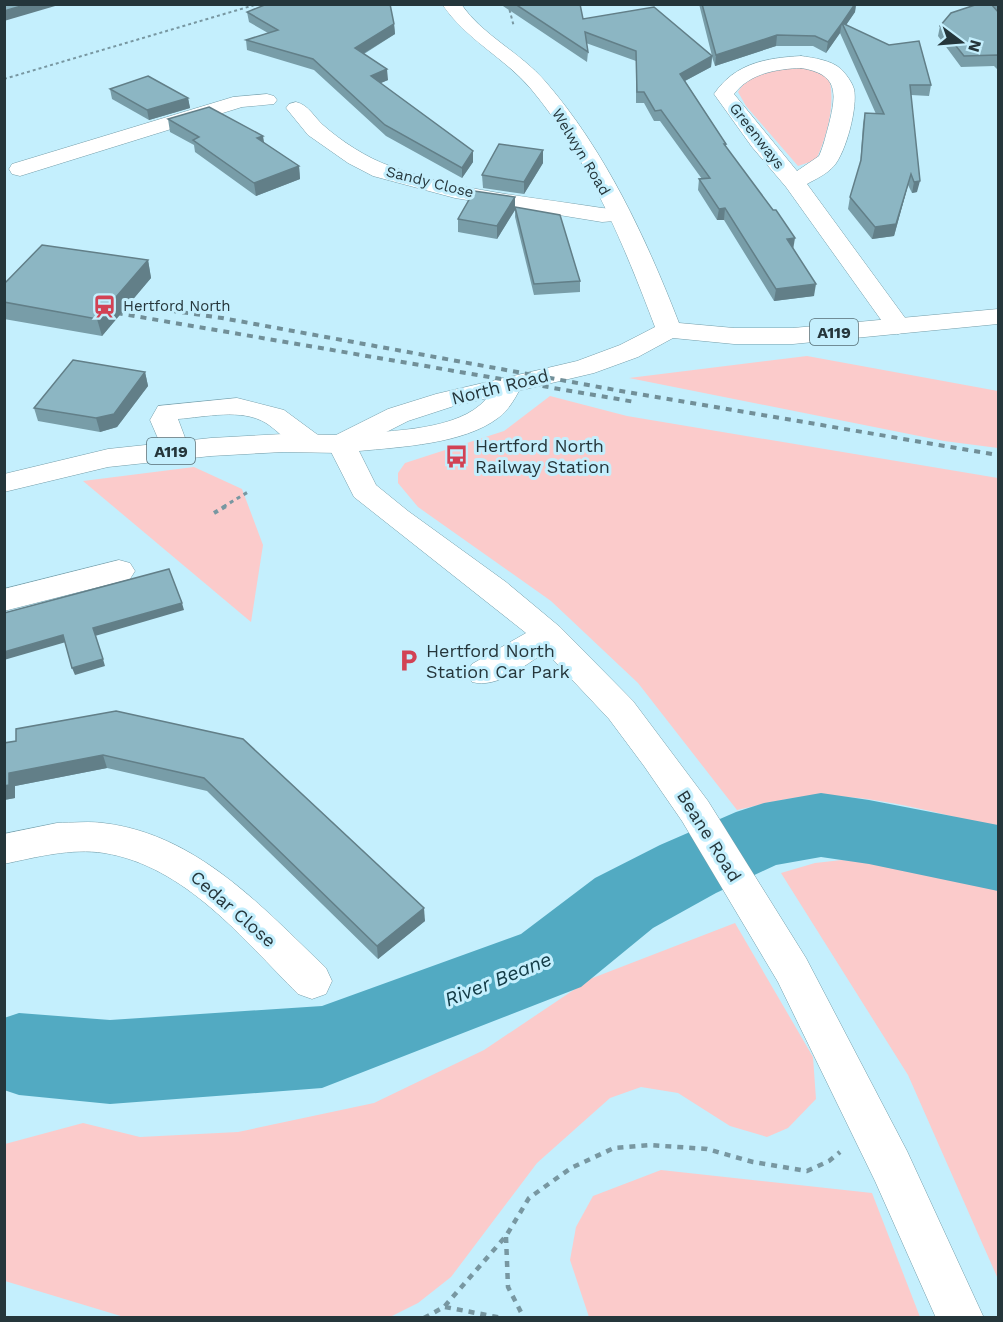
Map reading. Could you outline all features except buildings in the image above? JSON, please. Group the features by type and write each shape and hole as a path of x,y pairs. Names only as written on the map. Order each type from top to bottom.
{"street":[{"name":"Welwyn Road","path":"451,4 472,28 523,68 565,122 619,215 655,291 669,330"},
{"name":"Greenways","path":"794,182 830,159 835,146 843,96 843,85 836,74 821,65 798,60 744,74 728,84 724,94 794,182 898,326"},
{"name":"Sandy Close","path":"20,169 240,101 267,100 279,94 297,94 304,101 296,108 316,130 356,158 381,171 455,191 602,215 619,215"},
{"name":"A119","path":"669,330 734,336 793,336 999,317"},
{"name":"North Road","path":"341,444 449,429 485,414 499,401 509,385 585,367 618,355 669,330"},
{"path":"176,451 164,420 168,412 237,405 274,416 312,444"},
{"name":"A119","path":"4,483 108,458 211,447 341,444"},
{"name":"Beane Road","path":"341,444 364,490 397,518 495,590 555,641 621,711 695,811 792,970 891,1166 960,1317"},
{"path":"4,600 119,571"},
{"path":"491,680 555,641"},
{"name":"Cedar Close","path":"4,849 28,843 75,838 103,837 138,843 171,858 203,879 312,981"}],"path":[{"path":"4,79 131,39 258,4"},
{"path":"214,513 248,492"},
{"path":"424,1317 444,1307 506,1236 529,1198 571,1168 614,1148 649,1145 707,1149 753,1162 807,1171"},
{"path":"506,1236 508,1287 524,1317"},
{"path":"444,1307 502,1317"}],"shaded area":[{"path":"793,66 815,68 829,78 831,88 831,109 827,130 816,160 798,166 746,106 738,92 742,86 755,77"},
{"path":"807,356 998,391 998,448 944,441 629,378"},
{"path":"550,396 627,416 998,478 998,827 936,812 853,797 796,798 737,810 638,683 551,601 418,507 398,483 398,473 405,463 504,431"},
{"path":"194,467 242,489 263,545 251,622 83,481"},
{"path":"842,860 921,871 998,889 998,1279 908,1075 781,873 815,863"},
{"path":"735,923 813,1057 816,1099 788,1128 767,1137 730,1126 678,1093 641,1087 610,1098 537,1163 451,1277 418,1303 390,1317 124,1317 5,1281 5,1144 83,1123 140,1137 238,1132 374,1103 484,1050 590,979"},
{"path":"661,1170 872,1193 920,1317 589,1317 570,1260 576,1227 593,1196"}],"waterway":[{"name":"River Beane","path":"19,1054 110,1062 322,1047 551,961 624,903 688,869 764,835 821,825 869,832 998,858"}],"railway":[{"path":"111,302 222,318 621,391 998,455"},
{"path":"105,311 635,402"}],"place":[{"name":"Hertford North","path":"105,306"},
{"name":"Hertford North Railway Station","path":"457,456"},
{"name":"Hertford North Station Car Park","path":"408,661"}]}
